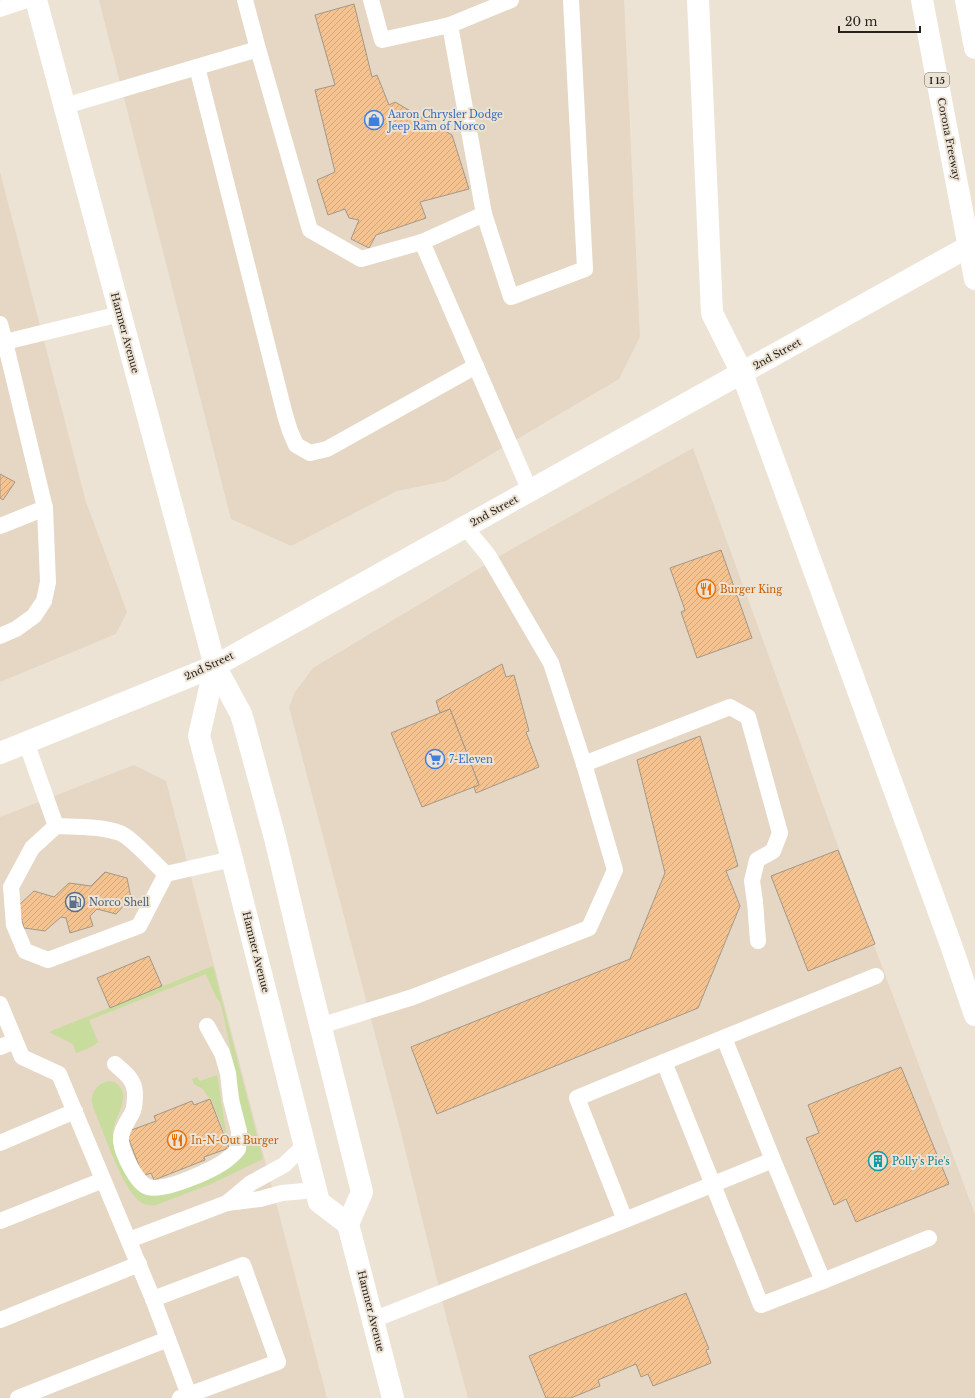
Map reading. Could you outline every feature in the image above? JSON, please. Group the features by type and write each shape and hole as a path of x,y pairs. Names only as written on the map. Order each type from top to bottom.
{"main road":[{"name":"Hamner Avenue","path":"36,0 215,666 241,714 275,838 362,1192 348,1224"},
{"path":"698,0 712,313 742,373 951,945 975,1015"},
{"name":"Corona Freeway","path":"922,0 975,279"},
{"path":"966,0 975,48"},
{"name":"2nd Street","path":"0,753 215,666 975,243"},
{"name":"Hamner Avenue","path":"215,666 199,736 232,859 319,1202 348,1224 393,1398"}],"lane":[{"path":"0,9 27,0"},
{"path":"245,0 310,230 361,258 422,242 484,214"},
{"path":"372,0 382,40 450,25 511,0"},
{"path":"450,25 484,214 511,297 585,269 571,0"},
{"path":"65,106 258,49"},
{"path":"197,67 285,415 296,445 310,454 327,449 476,366"},
{"path":"422,242 530,491"},
{"path":"2,343 120,314"},
{"path":"0,324 2,343 45,508 48,582 44,601 34,616 16,629 0,636"},
{"path":"0,526 45,508"},
{"path":"320,1026 413,997 589,928 615,870 584,764 551,662 488,555 465,526"},
{"path":"584,764 730,707 748,717 780,833 773,851 757,860 752,882 758,941"},
{"path":"26,742 56,826"},
{"path":"166,874 122,833 95,827 56,826 32,848 11,887 14,925 25,951 48,960 139,926 166,874 232,859"},
{"path":"625,1220 577,1098 876,976"},
{"path":"0,1004 22,1057 59,1074 153,1298 168,1338 185,1396 278,1362 243,1264 153,1298"},
{"path":"115,1064 130,1077 135,1092 134,1109 125,1126 121,1141 127,1159 137,1178 147,1187 162,1188 187,1179 208,1170 229,1158 238,1149 239,1131 231,1100 228,1073 222,1053 207,1026"},
{"path":"724,1038 823,1281"},
{"path":"0,1047 15,1041"},
{"path":"664,1062 714,1184 761,1305 929,1238"},
{"path":"0,1143 75,1111"},
{"path":"227,1203 251,1183 284,1165 305,1145"},
{"path":"373,1320 773,1160"},
{"path":"0,1221 103,1180"},
{"path":"129,1240 227,1203 260,1199 282,1193 316,1190"},
{"path":"0,1320 139,1264"},
{"path":"18,1398 168,1338"}],"shaded area":[{"path":"99,0 624,0 640,337 619,379 446,481 397,491 291,546 231,519"},
{"path":"0,172 86,502 127,612 116,634 0,682"},
{"path":"693,448 874,945 975,1214 975,1398 468,1398 447,1320 401,1133 289,707 295,692 313,668 510,550"},
{"path":"134,765 166,781 327,1398 0,1398 0,817"}],"green space":[{"path":"213,966 263,1159 211,1184 156,1205 147,1205 138,1200 132,1193 119,1170 93,1107 93,1094 101,1084 109,1081 117,1084 121,1089 123,1101 114,1125 114,1142 128,1178 140,1191 178,1188 246,1135 223,1013 220,1002 216,997 206,974 89,1020 98,1042 85,1050 76,1053 73,1044 49,1032"},
{"path":"217,1075 227,1139 211,1098 208,1097 203,1089 194,1084 192,1079 197,1077 200,1081"}],"building":[{"name":"Aaron Chrysler Dodge Jeep Ram of Norco","path":"354,4 372,77 377,75 389,105 395,102 452,135 469,189 420,202 426,218 376,235 369,248 351,239 359,220 349,218 345,209 328,215 317,180 335,172 315,90 335,85 315,15"},
{"path":"0,474 15,482 3,500 0,498"},
{"name":"Burger King","path":"721,550 752,638 697,658 681,612 685,610 670,568"},
{"path":"502,664 506,677 514,675 529,731 526,732 539,767 476,793 474,787 479,785 450,709 440,713 436,701"},
{"name":"7-Eleven","path":"450,709 479,785 422,807 391,733"},
{"path":"700,736 738,866 726,871 740,906 698,1008 437,1114 411,1047 630,959 665,873 637,760"},
{"path":"838,850 875,944 808,971 771,876"},
{"name":"Norco Shell","path":"105,872 127,878 131,898 116,914 97,909 90,916 93,926 70,933 66,918 61,917 45,931 24,928 18,906 34,891 54,897 69,883 91,886"},
{"path":"149,956 162,986 110,1008 97,978"},
{"name":"Polly's Pie's","path":"901,1067 949,1184 856,1222 846,1199 834,1205 806,1138 819,1133 808,1105"},
{"name":"In-N-Out Burger","path":"210,1099 229,1148 204,1157 205,1160 154,1180 151,1173 143,1176 126,1132 156,1121 154,1116 192,1101 194,1105"},
{"path":"686,1293 709,1349 706,1350 711,1363 653,1386 648,1374 641,1377 636,1364 598,1380 600,1386 571,1398 546,1398 529,1356"}],"place":[{"name":"Aaron Chrysler Dodge Jeep Ram of Norco","path":"374,120"},
{"name":"Burger King","path":"706,589"},
{"name":"7-Eleven","path":"435,759"},
{"name":"Norco Shell","path":"75,902"},
{"name":"In-N-Out Burger","path":"177,1140"},
{"name":"Polly's Pie's","path":"878,1161"}]}
